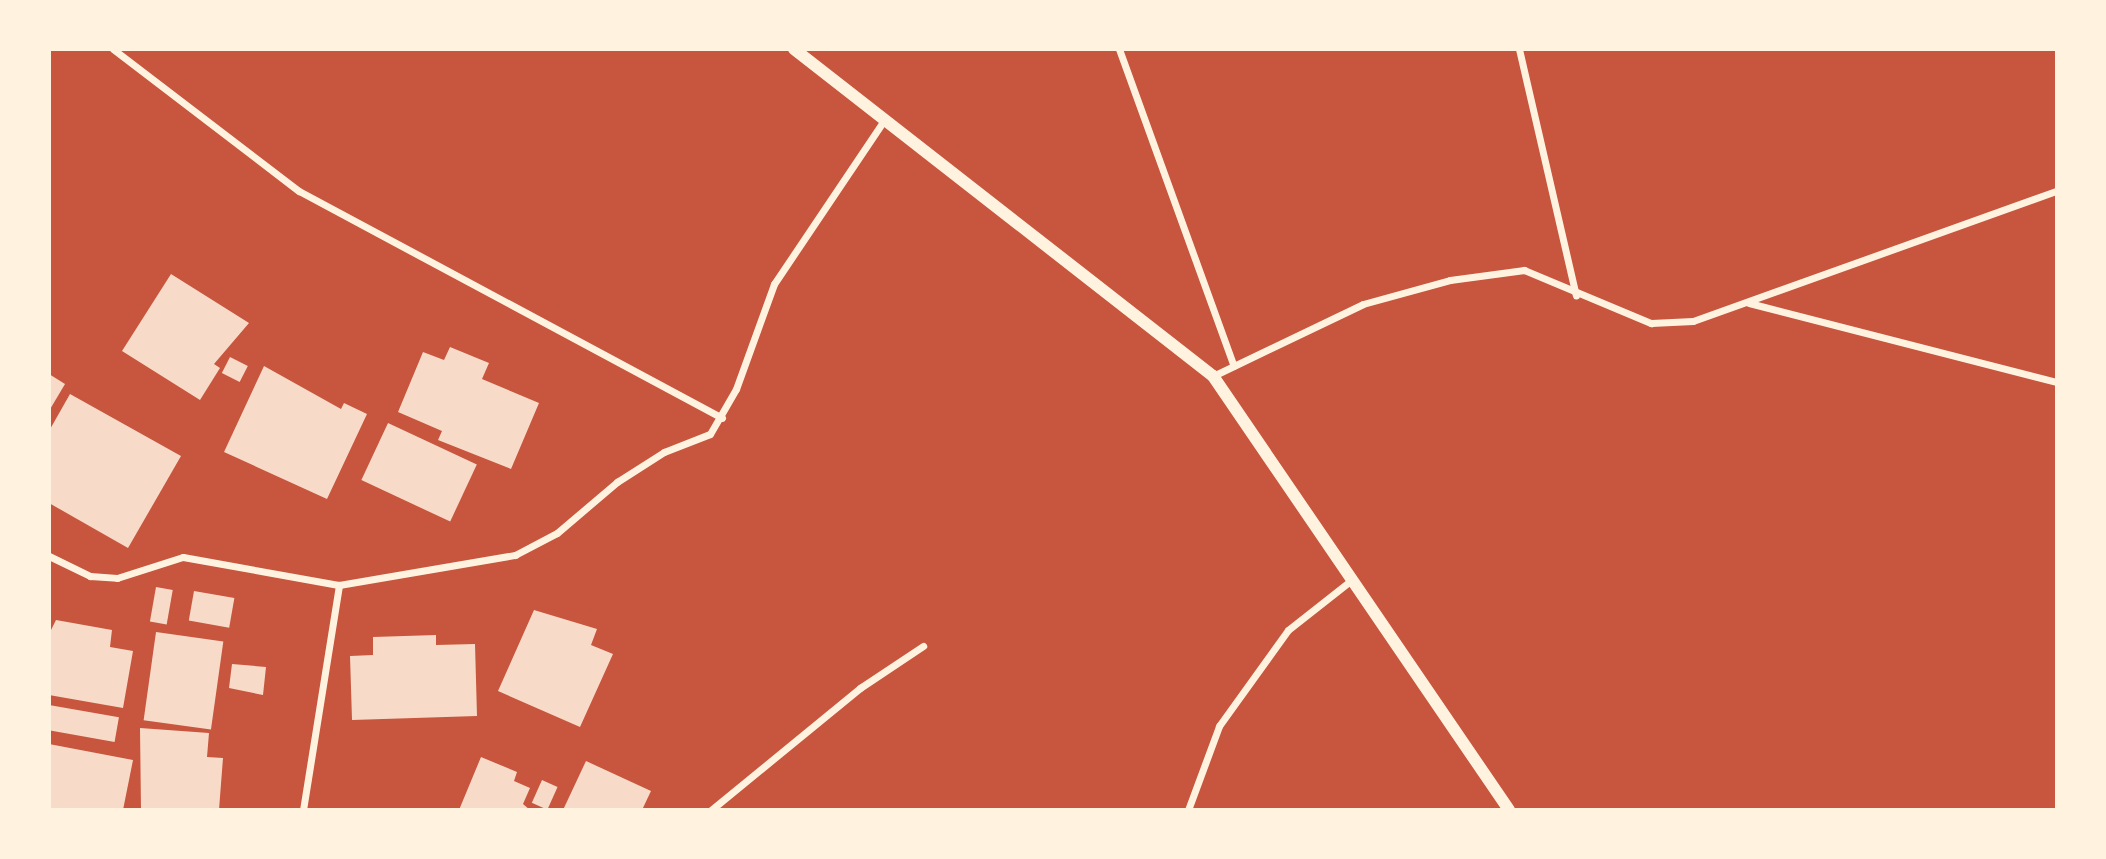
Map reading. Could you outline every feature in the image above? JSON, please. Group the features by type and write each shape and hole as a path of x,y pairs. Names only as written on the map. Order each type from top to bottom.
{"street":[{"path":"113,49 299,191 722,418"},
{"path":"794,49 1213,376 1275,458 1349,582 1509,810"},
{"path":"1119,49 1234,366"},
{"path":"1519,49 1576,295"},
{"path":"49,556 90,576 117,578 183,557 339,585 515,555 557,533 617,482 664,453 701,440 722,418 774,284 884,120"},
{"path":"1213,376 1363,304 1450,280 1524,270 1576,295 1671,326 1748,303 2057,191"},
{"path":"1748,303 2057,382"},
{"path":"1188,810 1219,726 1288,630 1349,582"},
{"path":"303,810 339,585"},
{"path":"711,810 860,688 923,646"}],"building":[{"path":"171,274 249,323 214,364 220,368 200,400 122,351"},
{"path":"450,347 489,363 482,379 539,403 511,469 438,440 442,431 398,412 423,352 444,360"},
{"path":"230,357 248,366 240,382 222,373"},
{"path":"264,366 341,409 344,403 367,414 327,499 224,452"},
{"path":"49,374 65,384 49,411"},
{"path":"70,394 181,456 128,548 49,503 49,431"},
{"path":"388,423 477,464 450,522 361,480"},
{"path":"156,587 173,590 167,624 150,621"},
{"path":"194,591 234,598 229,628 189,621"},
{"path":"534,610 597,629 591,645 613,654 580,727 498,691"},
{"path":"56,620 112,630 110,647 133,651 123,708 49,695 49,634"},
{"path":"156,632 223,641 211,730 144,720"},
{"path":"436,635 436,645 475,644 477,716 352,720 350,656 373,655 373,637"},
{"path":"232,664 266,667 263,695 229,688"},
{"path":"49,705 119,717 115,742 49,730"},
{"path":"140,728 209,733 207,757 223,758 219,810 141,810"},
{"path":"49,744 133,760 123,810 49,810"},
{"path":"481,757 517,772 514,781 530,788 523,804 530,810 459,810"},
{"path":"586,761 651,791 642,810 563,810"},
{"path":"542,780 558,787 547,810 532,803"}]}
